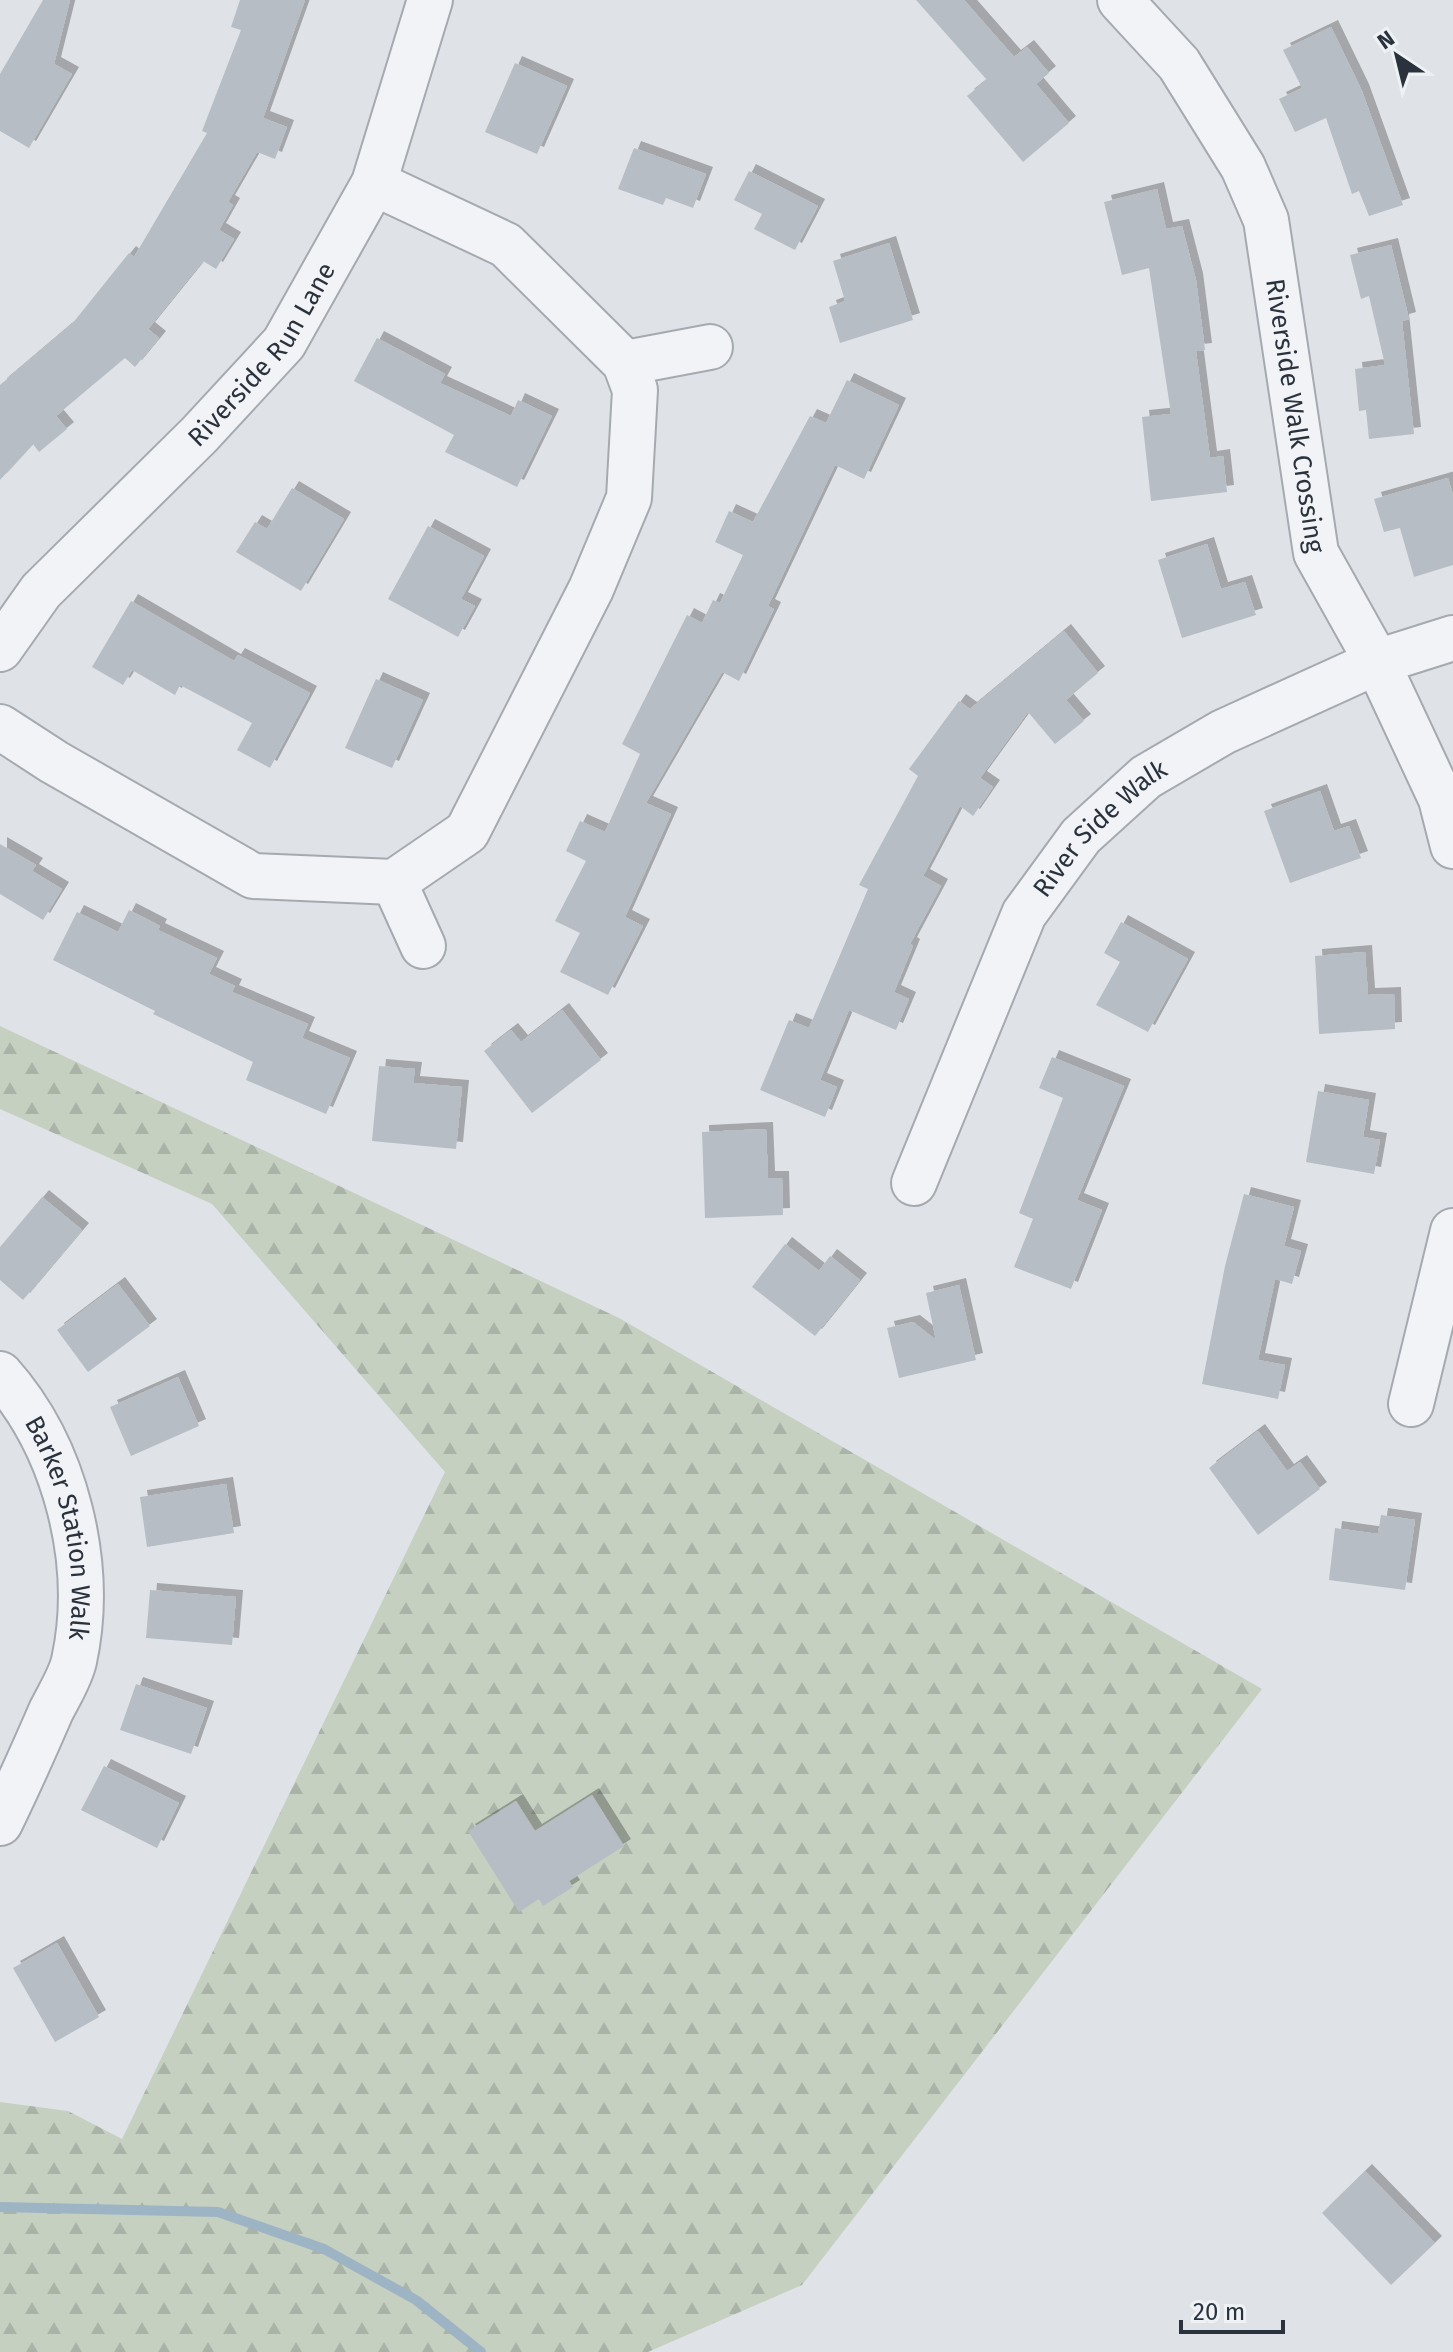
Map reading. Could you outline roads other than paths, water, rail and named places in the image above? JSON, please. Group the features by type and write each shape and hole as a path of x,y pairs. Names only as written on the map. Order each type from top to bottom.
{"street":[{"name":"Riverside Run Lane","path":"0,649 41,591 199,435 284,343 374,183 430,0"},
{"name":"Riverside Walk Crossing","path":"1120,0 1179,64 1243,167 1266,220 1316,553 1377,662 1441,799 1453,846"},
{"path":"0,727 54,762 253,876 394,882 467,832 591,589 629,498 635,390 625,363 506,245 374,183"},
{"path":"625,363 710,347"},
{"name":"River Side Walk","path":"914,1183 1024,914 1081,836 1146,777 1223,732 1377,662 1453,638"},
{"path":"394,882 423,946"},
{"path":"1411,1404 1453,1231"},
{"name":"Barker Station Walk","path":"0,1374 18,1394 58,1470 72,1519 82,1586 73,1663 0,1823"}],"waterway":[{"path":"0,2207 218,2212 324,2249 416,2300 481,2352"}]}
